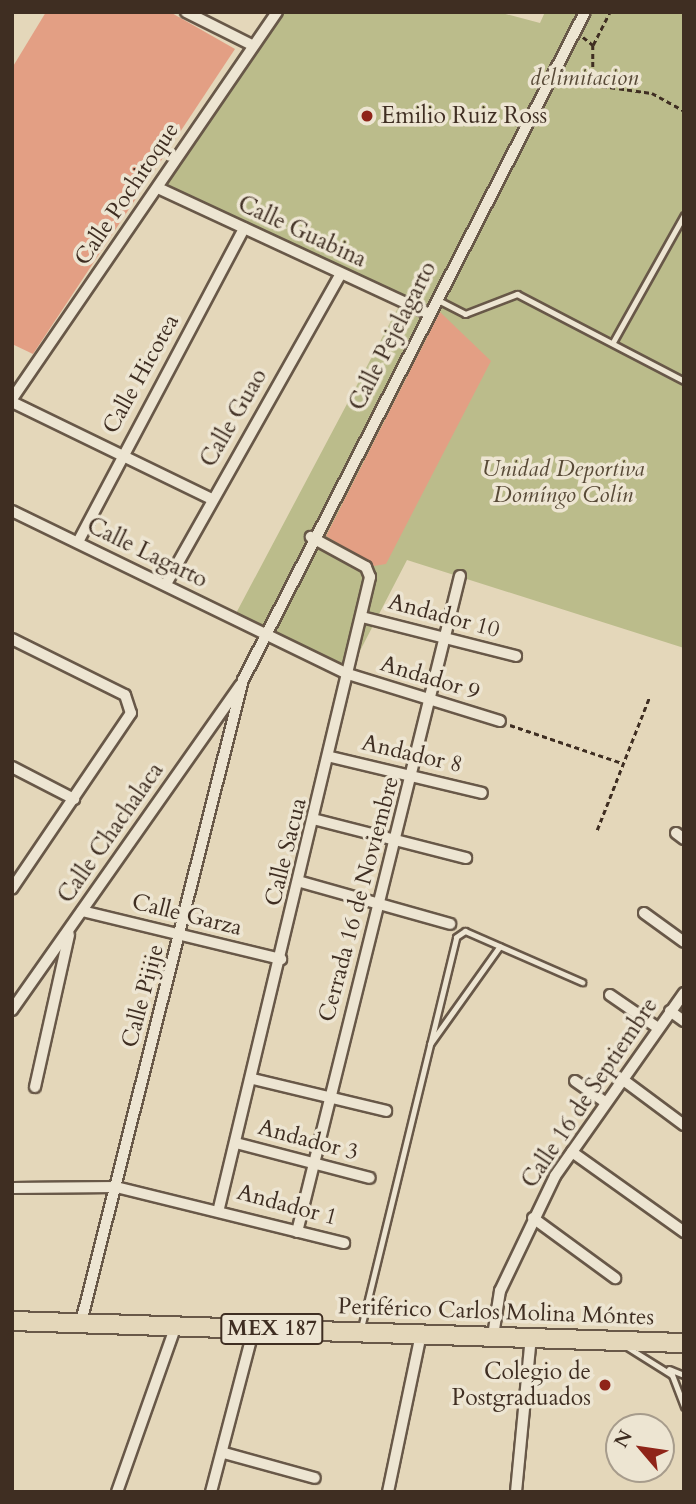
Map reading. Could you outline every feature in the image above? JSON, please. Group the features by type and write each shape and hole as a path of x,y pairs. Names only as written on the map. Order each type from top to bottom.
{"main road":[{"name":"Periférico Carlos Molina Móntes","path":"12,1321 684,1343"}],"street":[{"path":"186,12 252,45"},
{"name":"Calle Pochitoque","path":"12,401 277,12"},
{"name":"Calle Pejelagarto","path":"243,680 262,634 311,537 585,12"},
{"name":"Calle Guabina","path":"158,188 429,314"},
{"name":"Calle Hicotea","path":"78,542 120,455 244,228"},
{"name":"Calle Guao","path":"166,584 341,274"},
{"path":"12,401 212,499"},
{"name":"Calle Lagarto","path":"12,511 348,674"},
{"name":"Calle Sacua","path":"219,1208 317,820 370,578 366,567 311,537"},
{"name":"Cerrada 16 de Noviembre","path":"297,1231 432,702 460,576"},
{"name":"Andador 10","path":"362,617 516,656"},
{"path":"12,639 131,702 131,713 12,889"},
{"name":"Andador 9","path":"348,674 500,721"},
{"name":"Calle Chachalaca","path":"12,1010 243,680"},
{"name":"Calle Pijije","path":"81,1322 243,680"},
{"name":"Andador 8","path":"331,757 482,793"},
{"path":"12,767 74,799"},
{"path":"317,820 466,858"},
{"path":"301,882 450,925"},
{"name":"Calle Garza","path":"82,911 281,959"},
{"path":"643,913 684,943"},
{"path":"35,1087 70,928"},
{"name":"Calle 16 de Septiembre","path":"493,1336 500,1291 533,1219 605,1102 684,993"},
{"path":"610,995 658,1028"},
{"path":"670,1012 684,1021"},
{"path":"253,1079 386,1111"},
{"path":"622,1079 684,1125"},
{"path":"575,1081 605,1102"},
{"name":"Andador 3","path":"236,1143 370,1178"},
{"path":"572,1152 684,1232"},
{"name":"Andador 1","path":"12,1188 116,1187 219,1208 344,1242"},
{"path":"533,1219 615,1278"},
{"path":"117,1492 176,1325"},
{"path":"211,1492 224,1452 254,1328"},
{"path":"388,1492 421,1334"},
{"path":"516,1492 531,1336"},
{"path":"224,1452 315,1478"}],"lane":[{"path":"613,342 684,215"},
{"path":"436,299 464,314 517,294 684,381"},
{"path":"360,1331 456,937 466,931 582,982"},
{"path":"428,1046 500,946"},
{"path":"615,1340 657,1364 684,1375"},
{"path":"657,1364 678,1382 684,1407"}],"path":[{"path":"610,12 593,45 593,79 602,86 652,93 684,111"},
{"path":"575,31 593,45"},
{"path":"597,830 649,698"},
{"path":"500,721 623,764"}],"green space":[{"path":"277,12 498,12 540,23 545,12 684,12 684,648 407,560 348,674 233,619 401,302 158,188"}],"building":[{"path":"46,12 170,12 235,49 33,354 12,344 12,68"},
{"path":"440,312 491,361 386,564 374,566 326,536"}],"place":[{"name":"Emilio Ruiz Ross","path":"367,116"},
{"name":"Colegio de Postgraduados","path":"605,1385"}],"park label":[{"name":"delimitacion","path":"584,78"},
{"name":"Unidad Deportiva Domíngo Colín","path":"563,482"}]}
